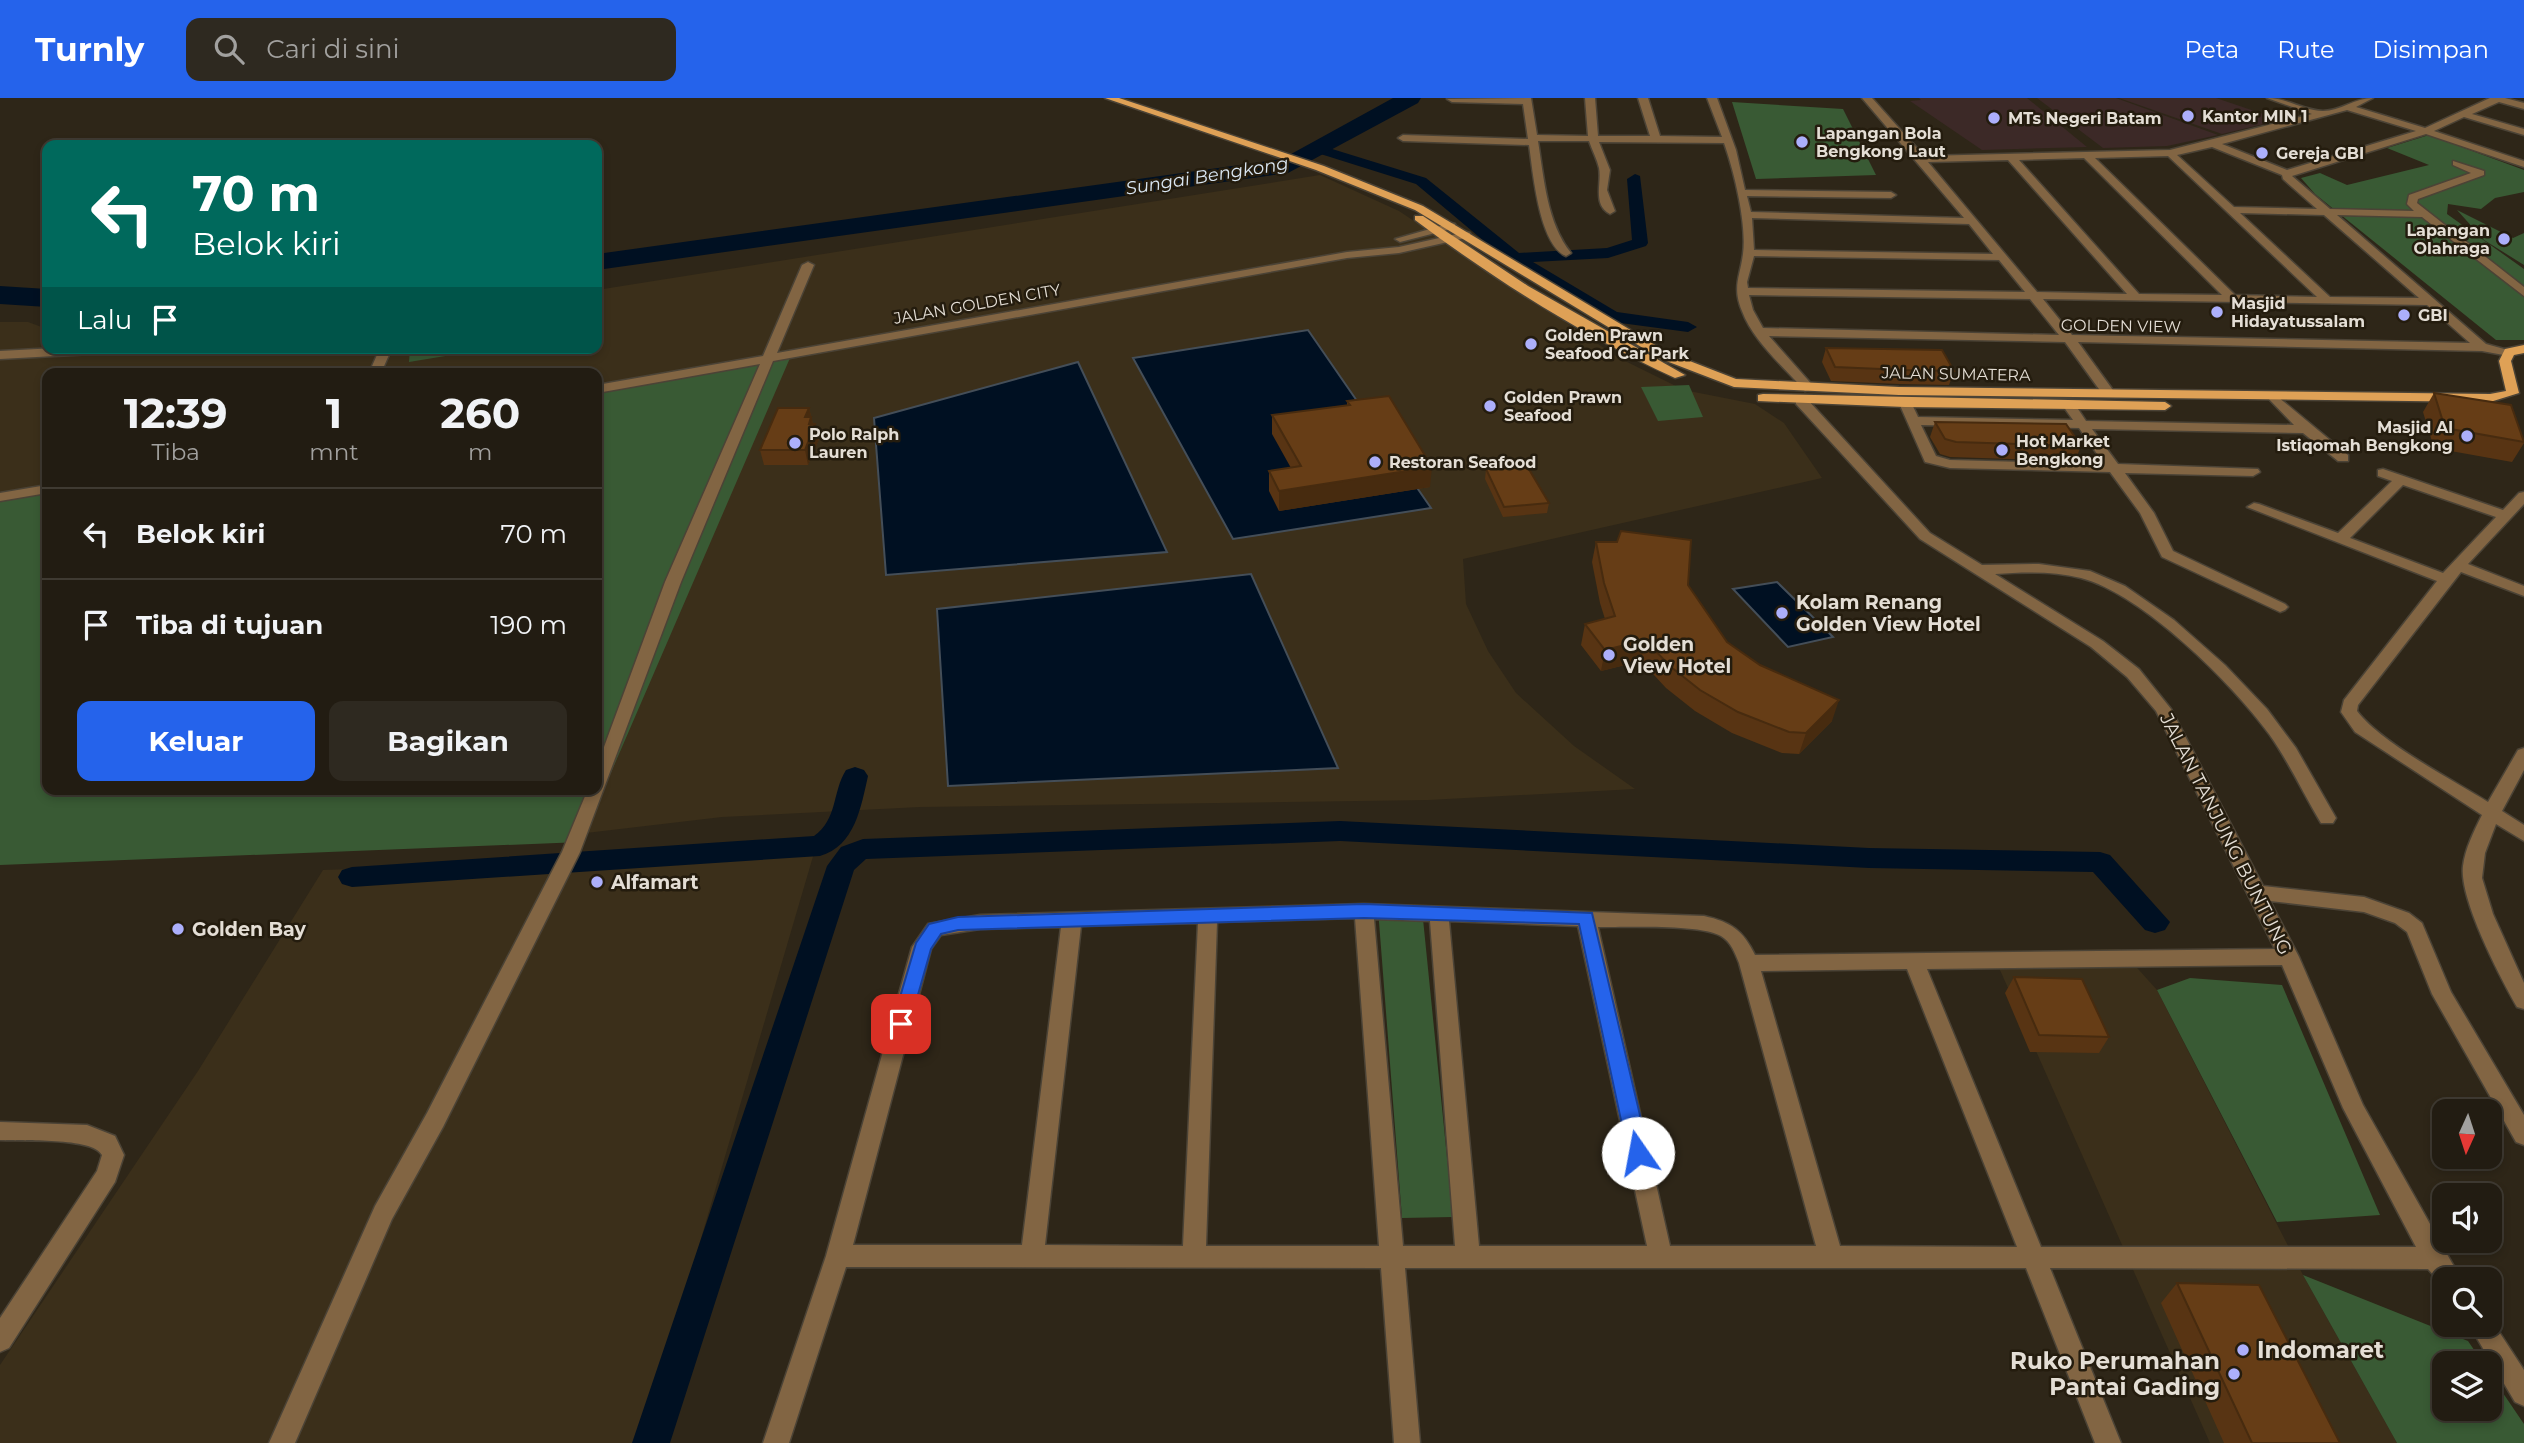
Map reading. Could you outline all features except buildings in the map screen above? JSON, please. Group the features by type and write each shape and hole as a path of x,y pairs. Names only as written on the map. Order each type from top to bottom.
{"main road":[{"name":"JALAN SUMATERA","path":"1110,98 1320,168 1389,194 1451,226 1536,281 1665,356 1734,383 1809,388 2109,393 2277,401 2524,404"},
{"name":"JALAN SUMATERA","path":"1389,194 1448,241 1644,360 1705,386 1751,396 1801,401 2068,406 2507,396 2513,393 2505,361 2509,352"},
{"path":"2509,352 2524,349"}],"street":[{"path":"1590,98 1593,139 1605,170 1602,190 1610,211"},
{"path":"1643,98 1656,139"},
{"path":"1712,98 1741,193 1745,215 1749,253 1741,282 1742,291 1759,332 1809,388"},
{"path":"1867,98 2003,257 2109,393"},
{"path":"2272,98 2320,113"},
{"path":"1921,159 2170,153 2213,144 2347,107 2368,98"},
{"path":"2213,144 2287,173 2426,131 2496,98 2524,106"},
{"path":"1452,99 1527,99 1555,244 1566,253"},
{"path":"2347,107 2524,164"},
{"path":"2463,114 2524,132"},
{"path":"1404,138 1726,140"},
{"path":"2085,153 2230,297"},
{"path":"2170,153 2234,210 2326,299"},
{"path":"2010,156 2136,297"},
{"path":"2456,163 2480,173 2413,197 2412,204 2524,293"},
{"path":"2287,173 2287,177 2326,213 2482,347"},
{"path":"1741,193 1891,189 1907,220"},
{"path":"2234,210 2426,214"},
{"path":"1745,215 1973,221"},
{"name":"JALAN GOLDEN CITY","path":"1364,253 1383,244 1451,226"},
{"name":"JALAN GOLDEN CITY","path":"602,388 1364,253 1448,241 1466,235"},
{"path":"1749,253 2003,257"},
{"path":"602,775 673,582 808,265"},
{"path":"1742,291 2429,302"},
{"name":"GOLDEN VIEW","path":"1759,332 2071,341 2482,347 2509,352"},
{"path":"0,355 42,353"},
{"name":"JALAN TANJUNG BUNTUNG","path":"1801,401 1925,536 1977,570 2033,601 2133,673 2163,709 2258,892 2354,1108 2440,1267"},
{"path":"2277,401 2306,429 2343,458"},
{"path":"1905,403 1915,421 1925,452 1930,459 1938,462 1962,465 2111,466 2253,472"},
{"path":"2068,406 2147,513 2166,554 2280,607"},
{"path":"1915,421 2306,429"},
{"path":"2383,473 2507,516"},
{"path":"2340,539 2400,480"},
{"path":"0,497 42,490"},
{"path":"2524,496 2446,579 2350,704 2349,712 2361,727 2378,740 2524,834"},
{"path":"2254,507 2446,579"},
{"path":"2458,565 2524,590"},
{"path":"1977,570 2013,568 2078,573 2101,579 2143,606 2173,628 2228,678 2274,729 2327,818"},
{"path":"2524,754 2491,815 2472,868 2493,941 2524,1002"},
{"path":"282,1443 383,1213 435,1120 571,852 595,795"},
{"path":"2258,892 2376,907 2408,920 2415,928 2442,994 2524,1135"},
{"path":"1364,911 1407,1443"},
{"path":"776,1443 838,1255 922,947 935,929 958,923 1364,911 1586,918 1720,926 1737,934 1749,963 1831,1258"},
{"path":"1194,1256 1208,914"},
{"path":"1439,914 1468,1257"},
{"path":"1586,918 1661,1258"},
{"path":"1032,1256 1073,920"},
{"path":"1749,963 2289,957"},
{"path":"1914,961 2108,1443"},
{"path":"0,1131 87,1134 107,1143 113,1155 107,1175 1,1336"},
{"path":"838,1255 2434,1258"},
{"path":"2489,1337 2524,1393"}],"shaded area":[{"name":"MTs Negeri Batam","path":"1919,98 2027,98 2087,147 1982,150 1910,101 1921,100"},
{"path":"2037,98 2116,98 2218,135 2167,146 2103,148"},
{"path":"2119,98 2216,98 2281,120 2222,134"},
{"path":"1320,175 1399,211 1619,358 1684,390 1755,404 1784,423 1822,478 1463,559 1466,604 1488,651 1516,693 1574,746 1635,789 1428,800 920,807 722,817 586,833 0,851 0,322 28,322 42,327 42,354 602,354 602,289"},
{"path":"814,853 641,1443 0,1443 0,1365 198,1071 323,870"},
{"path":"2120,949 2157,990 2303,1275 2397,1443 2210,1443 1992,952"}],"green space":[{"name":"Lapangan Bola Bengkong Laut","path":"1732,102 1843,109 1876,175 1756,179"},
{"path":"2429,135 2524,170 2524,192 2495,198 2481,209 2448,204 2447,214 2524,269 2524,340 2496,340 2315,194 2301,178 2320,173 2347,185 2429,165 2387,148"},
{"name":"Lapangan Olahraga","path":"2457,210 2513,238 2524,233 2524,265 2484,240"},
{"path":"410,354 458,354 409,362"},
{"path":"790,358 602,793 602,391"},
{"path":"1689,385 1703,417 1658,421 1641,387"},
{"path":"42,492 42,795 601,795 581,842 0,865 0,499"},
{"path":"1378,909 1422,909 1453,1217 1402,1218"},
{"path":"2190,978 2282,985 2380,1215 2277,1222 2157,990"},
{"path":"2303,1275 2432,1327 2432,1337 2458,1337 2468,1341 2475,1351 2432,1351 2432,1421 2502,1421 2502,1392 2524,1424 2524,1443 2397,1443"}],"water":[{"path":"1308,330 1431,508 1233,539 1133,358"},
{"path":"1078,362 1167,552 886,575 874,418"},
{"path":"1251,574 1338,768 948,786 937,609"},
{"name":"Kolam Renang Golden View Hotel","path":"1777,582 1833,637 1788,647 1733,589"}],"waterway":[{"name":"Sungai Bengkong","path":"602,261 1288,166 1410,98"},
{"path":"1316,148 1421,181 1515,258"},
{"path":"1515,258 1608,253 1640,243 1635,179"},
{"path":"1515,258 1598,311 1613,317 1688,327"},
{"path":"0,295 42,298"},
{"path":"352,877 820,846 829,840 841,824 855,776"},
{"path":"651,1443 841,866 851,854 863,849 1340,831 1869,858 2100,862 2155,922"}],"place":[{"name":"Kantor MIN 1","path":"2188,116"},
{"name":"MTs Negeri Batam","path":"1994,118"},
{"name":"Lapangan Bola Bengkong Laut","path":"1802,142"},
{"name":"Gereja GBI","path":"2262,153"},
{"name":"Lapangan Olahraga","path":"2504,239"},
{"name":"Masjid Hidayatussalam","path":"2217,312"},
{"name":"GBI","path":"2404,315"},
{"name":"Golden Prawn Seafood Car Park","path":"1531,344"},
{"name":"Golden Prawn Seafood","path":"1490,406"},
{"name":"Masjid Al Istiqomah Bengkong","path":"2467,436"},
{"name":"Polo Ralph Lauren","path":"795,443"},
{"name":"Hot Market Bengkong","path":"2002,450"},
{"name":"Restoran Seafood","path":"1375,462"},
{"name":"Kolam Renang Golden View Hotel","path":"1782,613"},
{"name":"Golden View Hotel","path":"1609,655"},
{"name":"Alfamart","path":"597,882"},
{"name":"Golden Bay","path":"178,929"},
{"name":"Indomaret","path":"2243,1350"},
{"name":"Ruko Perumahan Pantai Gading","path":"2234,1374"}],"route":[{"path":"901,1024 922,947 935,929 958,923 1364,911 1586,918 1638,1153"}]}
